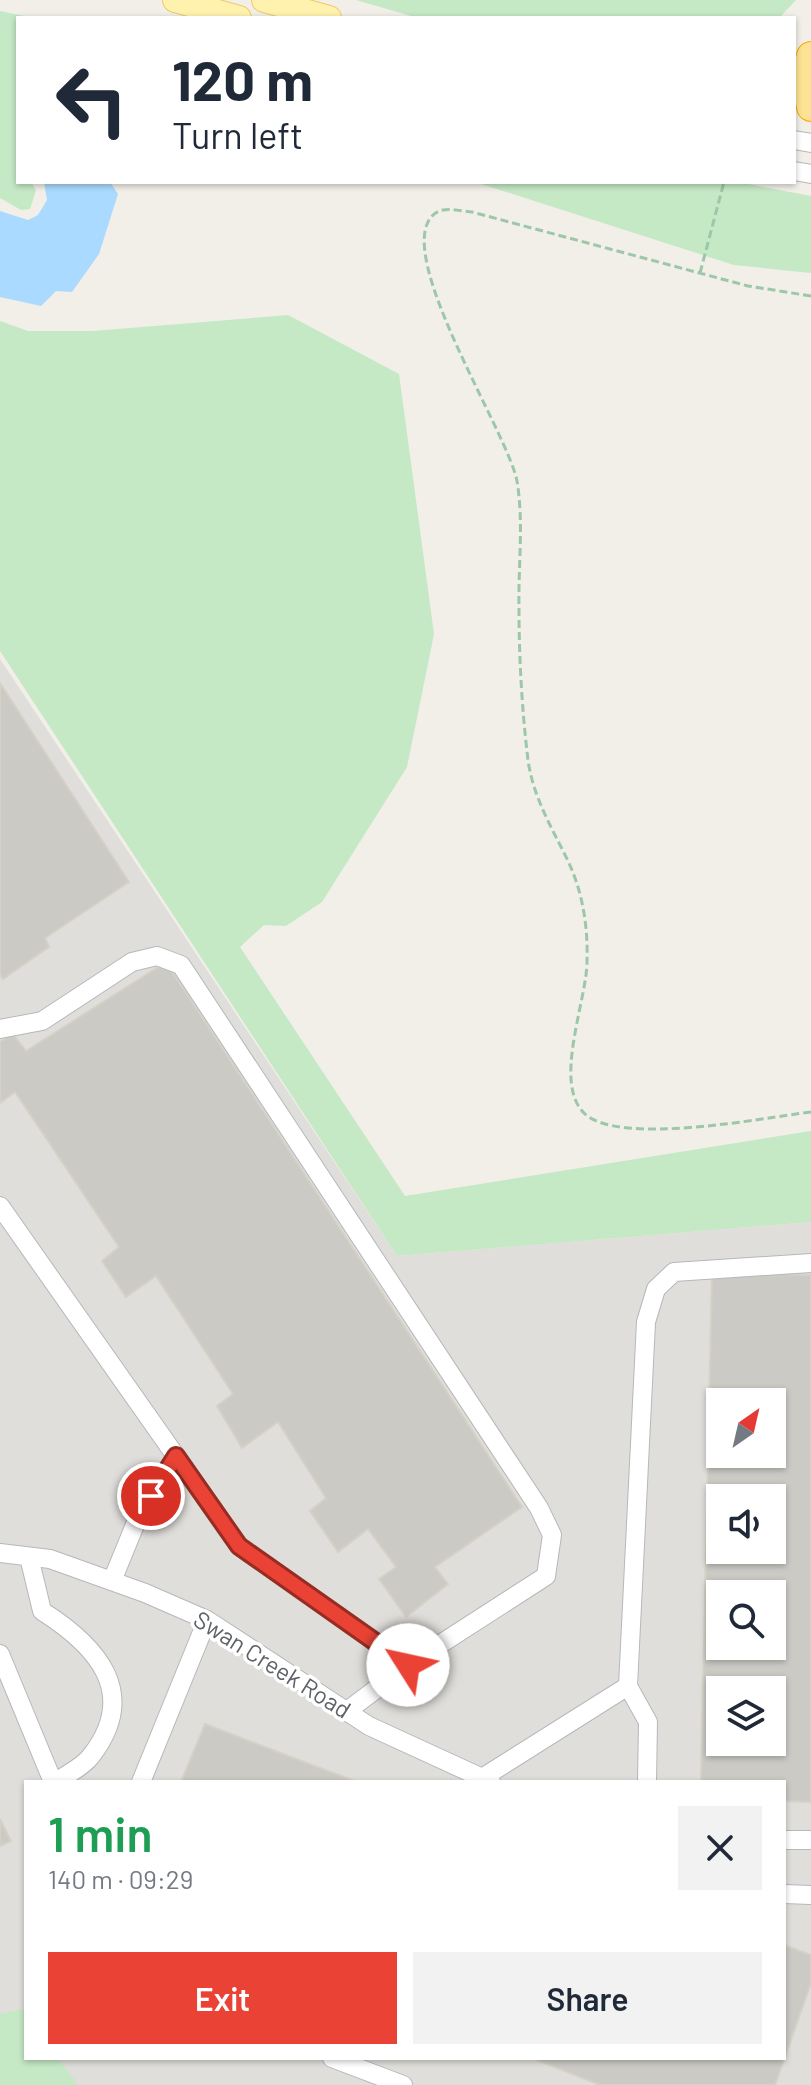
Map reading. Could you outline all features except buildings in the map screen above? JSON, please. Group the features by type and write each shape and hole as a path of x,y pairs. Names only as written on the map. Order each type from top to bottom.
{"highway":[{"path":"796,71 811,54"},
{"path":"811,54 805,76 811,107"}],"main road":[{"path":"175,0 232,16"},
{"path":"264,0 322,16"}],"street":[{"path":"0,1029 42,1021 132,962 157,956 181,965 539,1508 552,1535 546,1576 408,1665 347,1711"},
{"path":"0,1206 239,1546 408,1665"},
{"path":"647,1780 648,1722 628,1686 646,1322 656,1289 674,1272 811,1263"},
{"path":"112,1581 139,1515 176,1456"},
{"name":"Swan Creek Road","path":"0,1553 50,1559 207,1620 369,1726 487,1780"},
{"path":"29,1557 42,1611 77,1632 99,1657 112,1686 113,1709 105,1733 89,1759 57,1780"},
{"path":"142,1780 207,1620"},
{"path":"0,1654 53,1780"},
{"path":"487,1780 628,1686"},
{"path":"786,1840 811,1840"},
{"path":"786,1894 811,1895"},
{"path":"337,2060 396,2084"}],"path":[{"path":"700,273 723,184"},
{"path":"811,296 774,291 700,273 472,212 440,210 431,217 425,230 424,246 449,331 506,448 519,495 519,609 528,762 543,812 569,863 585,915 588,964 573,1056 573,1097 582,1112 596,1122 616,1128 646,1130 811,1112"}],"shaded area":[{"path":"0,659 397,1256 811,1222 811,2085 0,2085"}],"green space":[{"path":"356,0 796,0 781,16 411,16"},
{"path":"0,11 24,16 16,16 16,184 32,184 36,190 30,209 21,210 0,198"},
{"path":"481,184 748,184 811,196 811,273 734,265"},
{"path":"288,315 399,374 434,634 407,767 322,902 286,926 264,925 240,947 405,1196 811,1131 811,1222 397,1256 0,651 0,321 28,331 93,331"},
{"path":"23,2009 24,2060 59,2060 78,2085 0,2085 0,2014"}],"water":[{"path":"44,184 111,184 118,194 99,254 72,292 56,291 41,306 0,297 0,211 28,220 38,215 47,200"}],"route":[{"path":"151,1496 176,1456 239,1546 408,1665"}]}
